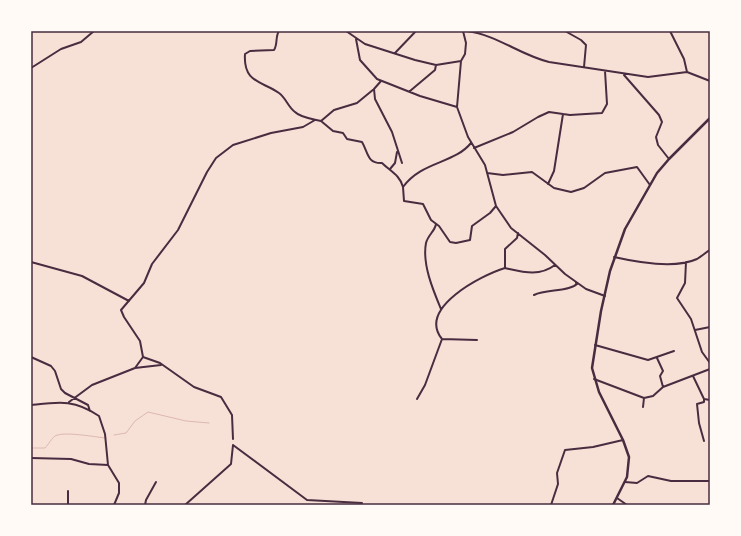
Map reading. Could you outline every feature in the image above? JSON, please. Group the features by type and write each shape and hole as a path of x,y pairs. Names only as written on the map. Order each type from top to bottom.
{"main road":[{"path":"613,505 625,482 629,464 623,440 594,379 592,368 595,345 614,258 625,229 650,185 669,159 710,118"}],"street":[{"path":"31,68 61,49 81,42 94,31"},
{"path":"279,31 274,50 252,51 245,54 249,73 258,83 279,93 294,112 321,121 333,131 343,133 348,140 362,142 370,159 376,163 382,163 402,181 404,201 423,204 431,220 450,242 456,243 470,240 472,226 490,213 496,206"},
{"path":"346,31 356,39 385,51 436,65 461,61"},
{"path":"395,53 416,31"},
{"path":"463,31 466,43 465,54 461,61 457,107 471,143 482,157 496,206 503,214 508,224 575,282 586,289 605,296"},
{"path":"467,31 483,34 535,59 623,74 657,77 687,72 710,81"},
{"path":"565,31 581,40 586,45 584,67"},
{"path":"670,31 684,59 687,72"},
{"path":"356,39 360,60 371,75 381,81 439,103 457,107"},
{"path":"410,91 435,70 436,65"},
{"path":"474,148 513,132 549,112 563,114 596,114 604,112 608,95 605,71"},
{"path":"623,74 659,115 662,122 656,137 658,145 669,159"},
{"path":"321,121 334,110 357,103 374,90 381,81"},
{"path":"374,90 375,99 392,132 402,163"},
{"path":"548,184 554,171 563,114"},
{"path":"135,368 143,357 140,341 121,310 144,283 152,264 178,230 207,172 216,158 233,145 272,133 303,127 315,120"},
{"path":"403,187 424,168 438,162 448,160 471,143"},
{"path":"390,169 395,163 397,151"},
{"path":"487,173 503,175 532,172 548,184 562,190 578,191 605,172 634,166 639,169 650,185"},
{"path":"436,224 436,227 426,243 427,263 433,290 441,309"},
{"path":"505,268 505,249 517,238 518,233"},
{"path":"614,258 636,263 672,264 697,259 710,250"},
{"path":"31,262 82,276 130,301"},
{"path":"686,262 685,283 677,298 688,312 702,352 710,363"},
{"path":"442,339 436,329 438,314 441,309 460,291 490,273 505,268 520,272 537,272 550,269 555,265"},
{"path":"534,295 576,286 577,284 575,282"},
{"path":"695,330 710,327"},
{"path":"442,339 478,340"},
{"path":"417,399 425,385 442,339"},
{"path":"595,345 648,360 674,351"},
{"path":"31,357 51,366 55,370 61,388 65,393 88,405 90,411"},
{"path":"143,357 162,365 194,387 221,397 232,415 233,439"},
{"path":"657,358 663,370 660,376 664,387"},
{"path":"31,405 68,402 76,398 92,385 135,368 162,365"},
{"path":"594,379 644,398 653,396 664,387 710,369"},
{"path":"693,376 704,400"},
{"path":"643,407 644,398"},
{"path":"704,441 699,423 697,404 704,402 704,400 710,400"},
{"path":"68,402 99,416 106,434 108,465 119,483 119,493 114,505"},
{"path":"551,505 558,484 557,473 564,450 593,447 623,440"},
{"path":"184,505 231,464 233,445 307,500 362,503"},
{"path":"31,458 71,460 89,464 108,465"},
{"path":"625,482 638,483 648,476 670,481 710,481"},
{"path":"145,505 146,500 156,482"},
{"path":"68,491 68,505"},
{"path":"617,498 627,505"}],"waterway":[{"path":"114,435 126,433 135,421 148,412 186,421 209,423"},
{"path":"31,448 45,448 55,436 65,434 106,438"}]}
